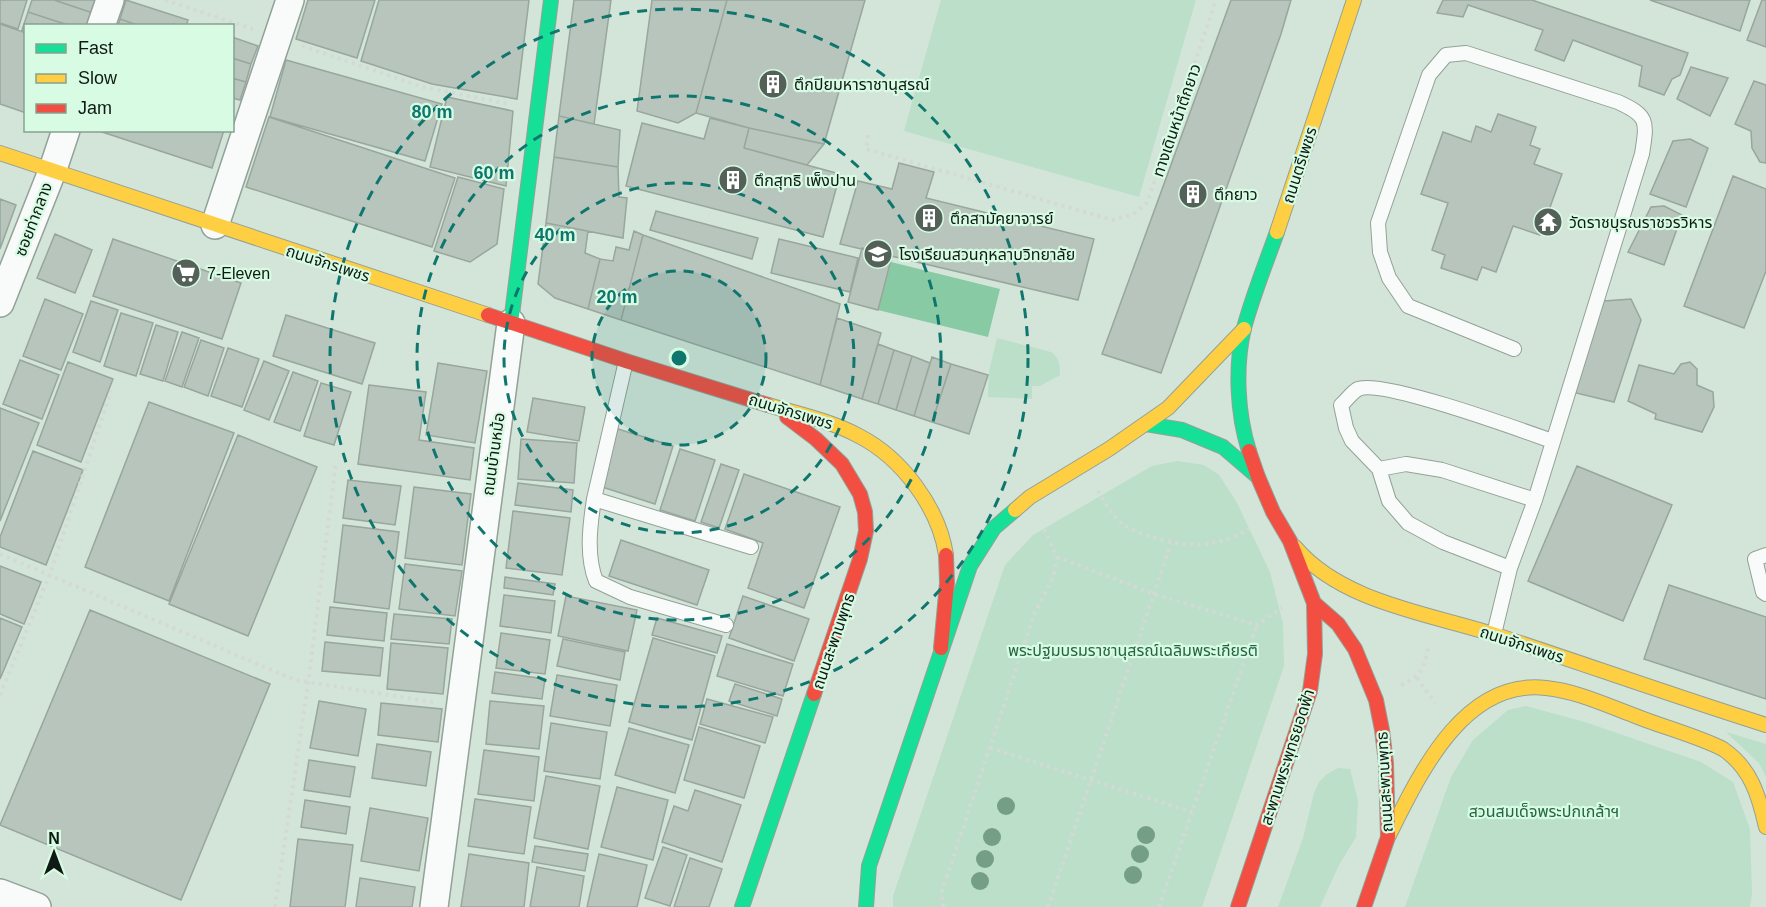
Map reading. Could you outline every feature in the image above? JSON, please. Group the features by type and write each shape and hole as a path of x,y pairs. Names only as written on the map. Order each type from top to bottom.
{"main road":[{"name":"ถนนบ้านหม้อ","path":"511,323 551,0"},
{"name":"ถนนตรีเพชร","path":"1258,477 1242,429 1238,381 1244,330 1354,0"},
{"name":"ถนนจักรเพชร","path":"0,153 626,361 838,426 869,442 909,478 935,518 945,547 947,572 941,648"},
{"name":"ถนนตรีเพชร","path":"1146,424 1168,408 1189,388 1244,330"},
{"name":"ถนนสะพานพุทธ","path":"742,907 860,559 866,533 866,509 859,488 848,470 816,438 771,405"},
{"name":"ถนนจักรเพชร","path":"1146,424 1182,430 1223,447 1258,477 1273,512 1290,542 1312,597"},
{"path":"866,907 869,866 970,566 994,528 1030,498 1146,424"},
{"name":"ถนนจักรเพชร","path":"1290,542 1311,564 1348,587 1766,725"},
{"name":"ถนนสะพานพุทธ","path":"1312,597 1338,624 1355,649 1376,700 1382,730 1386,763 1388,837 1364,907"},
{"name":"สะพานพระพุทธยอดฟ้า","path":"1238,907 1310,691 1315,654 1312,597"},
{"path":"1388,837 1420,776 1448,735 1463,718 1502,691 1547,687 1597,703 1725,752 1744,769 1757,786 1766,827"}],"street":[{"path":"102,24 110,0"},
{"path":"215,225 290,0"},
{"name":"ซอยท่ากลาง","path":"0,303 65,132"},
{"name":"ถนนบ้านหม้อ","path":"434,907 511,323"},
{"path":"0,893 37,907"}],"lane":[{"path":"1494,634 1510,568 1535,500 1642,154 1646,127 1636,110 1618,102 1466,53 1446,55 1429,75 1378,223 1380,252 1389,278 1408,306 1514,349"},
{"path":"626,361 591,515 590,566 596,580 630,597 726,626"},
{"path":"1510,568 1443,542 1408,523 1389,501 1379,470 1352,441 1346,428 1341,405 1358,389 1377,387 1414,396 1552,441"},
{"path":"1379,470 1406,464 1442,470 1535,500"},
{"path":"594,500 751,547"},
{"path":"1766,555 1755,559 1763,592 1766,594"}],"path":[{"path":"165,0 423,87 537,109"},
{"name":"ทางเดินหน้าตึกยาว","path":"868,135 866,149 1113,220 1133,214 1147,203 1216,0"},
{"path":"0,695 50,574 111,391"},
{"path":"275,907 308,684 336,462"},
{"path":"1083,464 1120,523 1141,534 1171,543 1189,546 1236,537 1273,512"},
{"path":"942,907 942,891 1035,612 1053,578 1057,557 1030,498"},
{"path":"1048,907 1171,543"},
{"path":"0,554 295,681 460,706"},
{"path":"1057,557 1154,594 1257,626"},
{"path":"1158,907 1257,626 1312,597"},
{"path":"1395,688 1417,678 1424,665 1429,645"},
{"path":"1417,678 1438,706"},
{"path":"990,748 1193,812"}],"green space":[{"path":"941,0 1196,0 1139,197 904,131"},
{"path":"997,338 1051,352 1059,362 1060,375 1040,386 1032,386 1032,399 988,397 989,371"},
{"name":"พระปฐมบรมราชานุสรณ์เฉลิมพระเกียรติ","path":"1177,461 1204,465 1219,475 1236,501 1270,572 1283,624 1284,666 1202,907 893,907 893,896 1005,565 1033,535 1152,466"},
{"name":"สวนสมเด็จพระปกเกล้าฯ","path":"1526,706 1585,722 1701,762 1733,782 1750,829 1752,894 1750,907 1405,907 1451,777 1473,740 1508,710"},
{"path":"1726,732 1766,744 1766,777 1759,763"},
{"path":"1338,768 1350,769 1358,801 1356,837 1338,867 1320,907 1278,907 1303,838 1314,793 1319,782"}],"shaded area":[{"path":"891,262 1000,289 988,337 878,310"}],"building":[{"path":"0,0 27,0 18,29 0,23"},
{"path":"32,0 54,0 96,14 93,24 65,24 28,12"},
{"path":"54,0 101,0 96,14"},
{"path":"126,0 188,20 187,24 134,24 120,19"},
{"path":"308,0 375,0 357,58 296,39"},
{"path":"379,0 529,0 517,99 432,84 361,61"},
{"path":"574,0 611,0 594,124 559,116"},
{"path":"652,0 727,0 696,113 678,123 637,111"},
{"name":"ตึกปิยมหาราชานุสรณ์","path":"727,0 865,0 824,144 749,128 696,113"},
{"name":"ตึกยาว","path":"1231,0 1291,0 1161,373 1102,354"},
{"path":"1443,0 1532,0 1688,53 1680,75 1672,79 1664,95 1639,86 1642,66 1573,40 1564,61 1535,50 1543,30 1468,5 1463,17 1437,13"},
{"path":"1650,0 1750,0 1740,31"},
{"path":"1762,0 1766,0 1766,47 1747,40"},
{"path":"28,12 65,24 24,24"},
{"path":"120,19 134,24 119,24"},
{"path":"0,24 24,32 24,112 0,104"},
{"path":"234,38 258,46 251,64 234,59"},
{"path":"234,59 251,64 246,82 234,79"},
{"path":"286,60 442,104 425,161 270,117"},
{"path":"1691,67 1728,78 1710,116 1677,99"},
{"path":"234,79 246,82 240,100 234,98"},
{"path":"1754,81 1766,85 1766,163 1760,162 1752,148 1751,131 1735,124"},
{"path":"447,97 513,111 506,186 430,167"},
{"path":"1498,114 1536,127 1530,145 1540,149 1534,164 1562,174 1540,235 1513,226 1496,272 1482,267 1477,280 1441,268 1445,255 1432,250 1448,203 1421,194 1443,132 1471,142 1476,126 1491,132"},
{"path":"559,116 620,130 618,167 554,157"},
{"path":"269,117 455,178 432,247 246,187"},
{"name":"ตึกสุทธิ เพ็งปาน","path":"710,118 749,128 744,148 840,174 823,237 626,186 642,123 704,139"},
{"path":"749,128 824,144 807,165 744,148"},
{"path":"102,132 223,132 212,168"},
{"path":"1690,139 1708,148 1686,207 1650,194 1673,141"},
{"path":"554,157 618,167 619,197 627,198 623,238 546,223"},
{"name":"ตึกสามัคยาจารย์","path":"899,163 934,172 926,198 1094,239 1078,300 840,244 858,181 892,189"},
{"path":"1733,176 1766,189 1766,271 1744,328 1684,306"},
{"path":"458,177 504,189 497,244 470,262 434,251"},
{"path":"0,199 16,205 0,249"},
{"path":"1664,206 1682,215 1664,265 1628,252 1651,207"},
{"path":"656,211 758,238 752,259 650,230"},
{"path":"546,223 588,231 585,253 600,259 588,309 555,298 538,284"},
{"path":"634,231 643,235 621,320 588,309 600,259 613,261 616,247 629,250"},
{"path":"55,234 92,250 75,293 37,278"},
{"path":"643,235 840,304 820,385 621,320"},
{"path":"113,239 241,283 222,339 93,296"},
{"path":"779,239 858,258 850,292 771,273"},
{"path":"862,248 892,256 878,310 848,302"},
{"path":"45,299 83,314 61,370 23,356"},
{"path":"1631,299 1641,320 1614,402 1576,393 1575,380 1604,301"},
{"path":"91,301 118,310 100,362 73,352"},
{"path":"121,313 153,323 136,376 104,366"},
{"path":"286,315 375,343 362,384 273,356"},
{"path":"837,318 881,333 862,399 820,385"},
{"path":"156,325 178,332 163,381 140,374"},
{"path":"182,332 199,338 182,387 165,381"},
{"path":"201,340 224,348 208,396 184,387"},
{"path":"878,344 894,350 878,404 862,399"},
{"path":"228,348 259,359 242,407 211,396"},
{"path":"894,350 912,356 896,410 878,404"},
{"path":"912,356 930,363 914,416 896,410"},
{"path":"932,357 951,364 932,422 914,416"},
{"path":"20,360 59,375 42,419 3,404"},
{"path":"264,361 289,371 269,420 244,410"},
{"path":"68,362 113,379 81,462 37,445"},
{"path":"1690,362 1697,369 1697,385 1713,392 1714,407 1702,432 1655,419 1656,414 1628,401 1639,365 1674,374 1681,364"},
{"path":"438,363 487,371 475,443 426,435"},
{"path":"951,364 988,375 969,434 932,422"},
{"path":"293,372 318,381 300,431 274,422"},
{"path":"321,383 351,392 334,445 304,436"},
{"path":"369,385 426,392 419,440 474,448 470,480 358,464"},
{"path":"533,398 585,407 579,441 527,432"},
{"path":"149,402 234,433 169,601 85,567"},
{"path":"0,408 39,423 0,521"},
{"path":"618,429 673,446 655,504 599,486"},
{"path":"238,435 317,467 248,636 169,604"},
{"path":"521,439 577,443 574,483 518,479"},
{"path":"680,449 715,460 695,521 660,510"},
{"path":"33,451 83,470 46,565 0,547 0,537"},
{"path":"721,464 739,470 719,528 701,522"},
{"path":"1577,466 1672,505 1623,621 1528,581"},
{"path":"744,474 840,507 804,608 748,588 763,543 725,529"},
{"path":"348,480 401,486 395,525 343,518"},
{"path":"518,483 573,490 571,512 515,505"},
{"path":"414,487 471,494 462,565 405,558"},
{"path":"513,511 570,518 562,575 506,568"},
{"path":"343,525 399,532 389,609 334,602"},
{"path":"621,540 709,570 697,605 609,576"},
{"path":"405,564 462,571 455,616 399,609"},
{"path":"0,566 41,582 24,624 0,614"},
{"path":"505,577 555,584 553,595 504,588"},
{"path":"1669,585 1766,617 1766,699 1644,659"},
{"path":"504,595 555,601 551,633 500,626"},
{"path":"566,596 637,610 628,651 558,636"},
{"path":"743,596 809,619 794,661 729,638"},
{"path":"330,607 387,613 384,641 327,635"},
{"path":"90,610 270,684 181,900 0,825"},
{"path":"394,614 452,619 449,644 391,639"},
{"path":"0,618 22,627 0,679"},
{"path":"657,618 722,636 717,653 652,635"},
{"path":"501,633 550,640 545,674 496,668"},
{"path":"653,638 715,656 692,740 629,722"},
{"path":"563,639 625,652 620,680 557,666"},
{"path":"325,642 383,648 380,676 322,671"},
{"path":"391,643 448,648 443,694 387,689"},
{"path":"727,644 793,664 783,696 717,676"},
{"path":"495,672 545,679 542,699 492,693"},
{"path":"557,675 617,685 610,726 550,716"},
{"path":"735,684 782,699 777,716 729,701"},
{"path":"707,699 773,717 765,743 700,724"},
{"path":"319,701 366,709 358,756 310,748"},
{"path":"490,701 544,706 539,749 486,744"},
{"path":"381,703 442,709 438,742 378,735"},
{"path":"551,723 607,732 600,779 544,771"},
{"path":"699,727 760,746 744,798 684,780"},
{"path":"629,728 689,745 675,793 615,775"},
{"path":"377,744 431,752 426,786 372,778"},
{"path":"484,750 539,757 534,801 478,794"},
{"path":"309,760 355,767 350,797 304,790"},
{"path":"546,776 600,786 588,849 534,838"},
{"path":"617,787 668,800 653,860 601,847"},
{"path":"695,790 741,805 722,862 662,842 674,806 688,811"},
{"path":"475,799 531,807 524,854 468,846"},
{"path":"305,800 350,807 346,834 301,827"},
{"path":"370,808 428,818 419,871 361,861"},
{"path":"298,839 353,845 345,907 290,907"},
{"path":"535,846 588,854 585,871 532,862"},
{"path":"663,847 687,855 670,906 645,898"},
{"path":"469,854 529,863 524,907 461,907"},
{"path":"599,854 647,865 637,907 587,907"},
{"path":"690,858 722,869 709,907 674,907"},
{"path":"537,867 584,876 579,907 530,907"},
{"path":"360,878 415,887 412,907 356,907"}],"traffic: fast":[{"path":"511,323 551,0"},
{"path":"1249,451 1240,405 1239,358 1251,303 1277,232"},
{"path":"1146,424 1182,430 1223,447 1258,477"},
{"path":"866,907 869,866 970,566 994,528 1015,510"},
{"path":"742,907 814,694"}],"traffic: slow":[{"path":"1277,232 1354,0"},
{"path":"0,153 488,315"},
{"path":"1015,510 1030,497 1109,449 1168,408 1244,329"},
{"path":"768,405 837,426 859,436 890,457 904,471 927,502 936,520 946,555"},
{"path":"1295,547 1315,566 1338,582 1391,605 1502,637 1766,725"},
{"path":"1388,837 1430,760 1468,715 1491,698 1517,689 1546,688 1591,699 1723,749 1741,765 1752,783 1766,827"}],"traffic: jam":[{"path":"488,315 768,405"},
{"path":"787,417 816,439 842,464 860,494 865,512 866,531 860,559 814,694"},
{"path":"1238,907 1310,691 1315,654 1314,603 1290,541 1273,512 1249,451"},
{"path":"941,648 947,583 946,555"},
{"path":"1314,603 1338,624 1355,649 1376,700 1382,730 1386,763 1388,837 1364,907"}],"place":[{"name":"ตึกปิยมหาราชานุสรณ์","path":"773,84"},
{"name":"ตึกสุทธิ เพ็งปาน","path":"733,180"},
{"name":"ตึกยาว","path":"1193,194"},
{"name":"ตึกสามัคยาจารย์","path":"929,218"},
{"name":"วัดราชบุรณราชวรวิหาร","path":"1548,222"},
{"name":"โรงเรียนสวนกุหลาบวิทยาลัย","path":"878,254"},
{"name":"7-Eleven","path":"186,273"}]}
